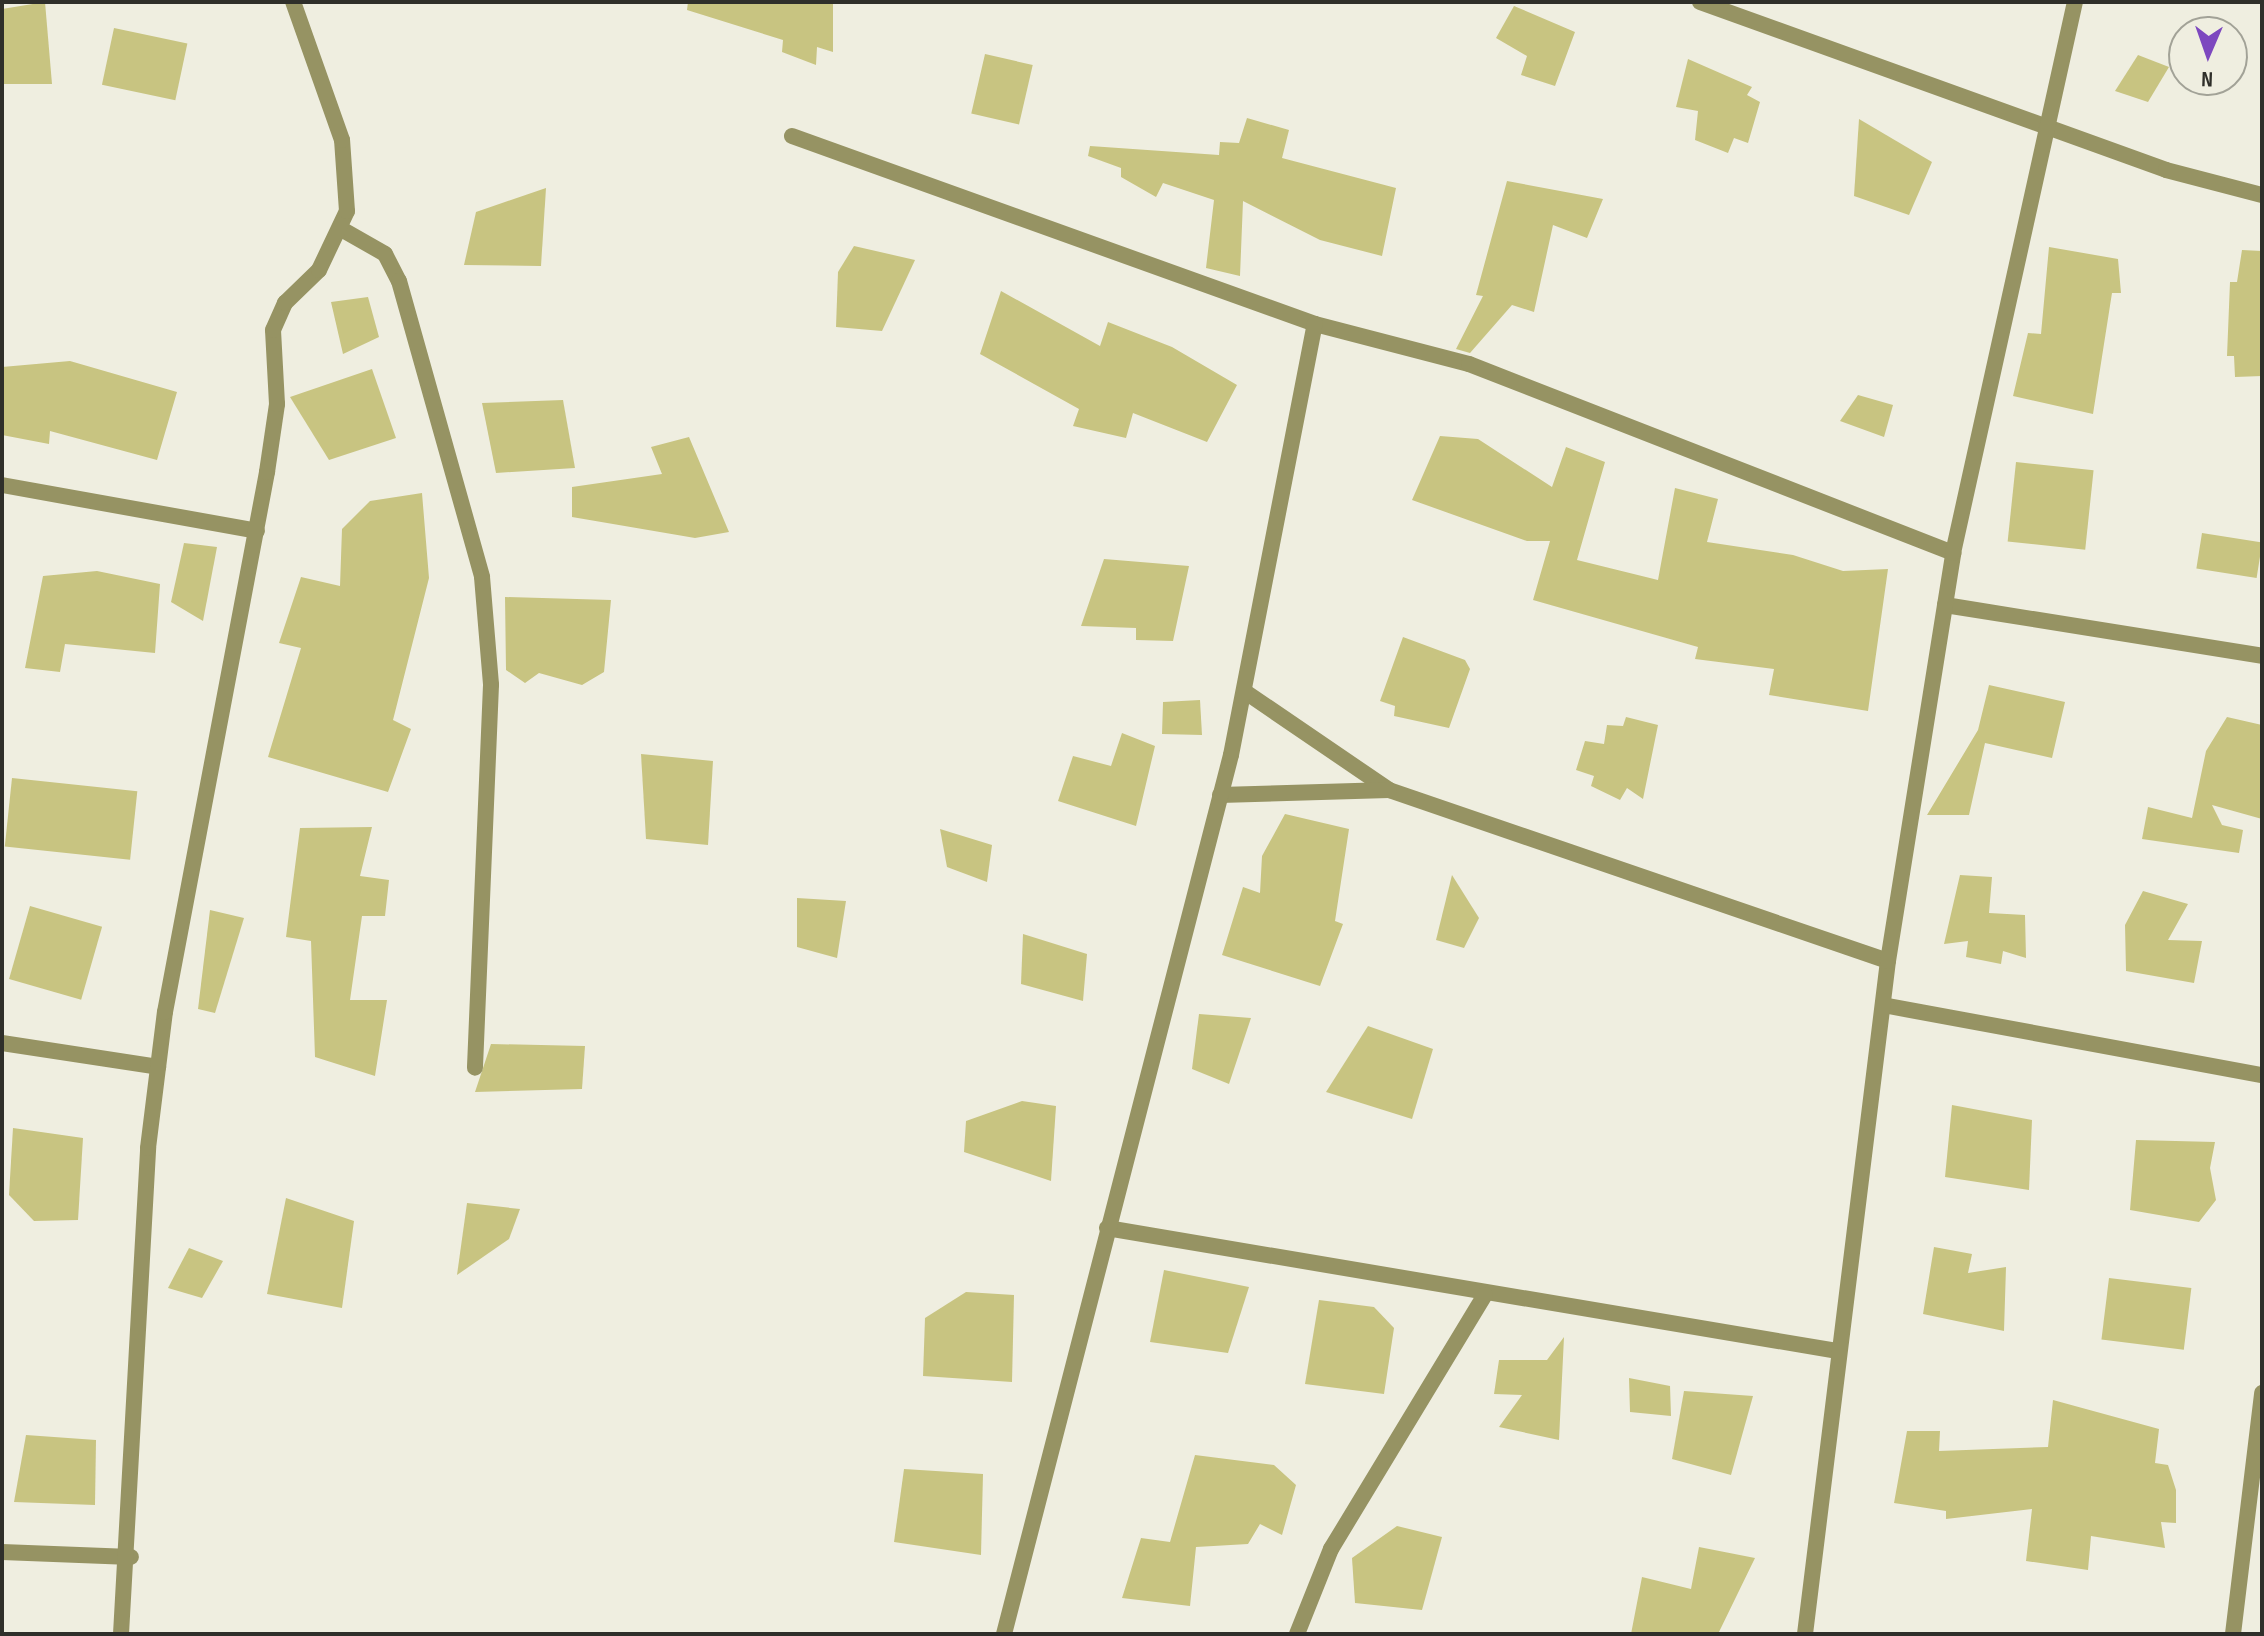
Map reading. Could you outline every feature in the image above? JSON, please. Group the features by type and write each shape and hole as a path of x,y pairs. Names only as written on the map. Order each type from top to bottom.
{"street":[{"path":"121,1634 131,1557 133,1368 158,1067 257,531 277,404 273,330 285,303 319,270 343,230 342,140 293,2"},
{"path":"1700,2 2042,127 2262,195"},
{"path":"1805,1634 1837,1351 1888,961 1953,553 2042,127 2075,2"},
{"path":"792,136 1315,324 1469,364 1953,553"},
{"path":"343,230 385,254 399,281 482,577 491,685 475,1068"},
{"path":"1004,1634 1220,795 1244,691 1315,324"},
{"path":"2,485 257,531"},
{"path":"1945,605 2262,656"},
{"path":"1244,691 1389,790 1888,961"},
{"path":"1220,795 1389,790"},
{"path":"1883,1005 2262,1075"},
{"path":"2,1043 158,1067"},
{"path":"1107,1228 1485,1295 1837,1351"},
{"path":"1297,1634 1331,1549 1485,1295"},
{"path":"2233,1634 2262,1393"},
{"path":"2,1552 131,1557"}],"building":[{"path":"45,2 52,84 2,84 2,9"},
{"path":"688,2 833,2 833,52 817,47 816,65 782,52 783,40 687,10"},
{"path":"1514,6 1575,32 1555,86 1521,75 1527,56 1496,38"},
{"path":"114,28 187,44 175,100 102,85"},
{"path":"985,54 1033,65 1019,124 971,113"},
{"path":"2138,55 2168,67 2148,102 2115,91"},
{"path":"1688,59 1752,87 1747,95 1760,102 1748,143 1734,138 1728,153 1695,140 1698,111 1676,107"},
{"path":"1247,118 1289,130 1282,158 1396,188 1382,256 1320,240 1243,201 1240,276 1206,268 1214,200 1163,183 1156,197 1121,177 1121,168 1088,156 1090,146 1219,155 1220,142 1239,143"},
{"path":"1859,119 1932,162 1909,215 1854,196"},
{"path":"1507,181 1603,199 1587,238 1553,225 1534,312 1512,305 1470,353 1456,349 1483,296 1476,295"},
{"path":"546,188 541,266 464,265 476,212"},
{"path":"854,246 915,260 882,331 836,327 838,272"},
{"path":"2049,247 2118,259 2121,293 2112,293 2093,414 2013,396 2028,333 2041,334"},
{"path":"2242,250 2262,251 2262,376 2235,377 2234,356 2227,356 2230,282 2237,282"},
{"path":"1001,291 1100,346 1108,322 1172,347 1237,385 1207,442 1133,413 1126,438 1073,426 1079,409 980,354"},
{"path":"368,297 379,337 343,354 331,302"},
{"path":"70,361 177,392 157,460 50,431 49,444 2,435 2,367"},
{"path":"372,369 396,438 329,460 290,397"},
{"path":"1858,395 1893,405 1884,437 1840,421"},
{"path":"563,400 575,468 496,473 482,403"},
{"path":"1440,436 1478,439 1552,487 1566,447 1605,462 1577,560 1658,580 1675,488 1718,499 1707,542 1793,555 1843,571 1888,569 1868,711 1769,695 1774,669 1695,659 1698,647 1533,600 1550,541 1527,541 1412,500"},
{"path":"689,437 729,532 695,538 572,517 572,487 662,474 651,447"},
{"path":"2016,462 2094,470 2085,550 2008,542"},
{"path":"422,493 429,578 393,720 411,729 388,792 268,757 301,648 279,643 301,577 340,586 342,529 370,501"},
{"path":"2202,533 2262,543 2257,578 2196,569"},
{"path":"184,543 217,547 203,621 171,602"},
{"path":"1104,559 1189,566 1173,641 1136,640 1136,628 1081,626"},
{"path":"97,571 160,584 155,653 65,644 60,672 25,668 43,576"},
{"path":"505,597 611,600 604,672 582,685 539,673 525,683 506,670"},
{"path":"1403,637 1465,660 1470,669 1449,728 1394,716 1395,706 1380,701"},
{"path":"1989,685 2065,702 2052,758 1985,743 1969,815 1927,815 1978,730"},
{"path":"1200,700 1202,735 1162,734 1163,702"},
{"path":"1626,717 1658,725 1643,799 1627,788 1620,800 1591,786 1594,776 1576,770 1585,741 1604,744 1607,725 1623,726"},
{"path":"2227,717 2262,725 2262,819 2212,805 2222,825 2243,830 2239,853 2142,839 2148,807 2192,818 2206,751"},
{"path":"1122,733 1155,746 1136,826 1058,801 1073,756 1111,766"},
{"path":"641,754 713,761 708,845 646,839"},
{"path":"12,778 137,791 130,860 5,847"},
{"path":"1285,814 1349,829 1335,921 1343,924 1320,986 1222,955 1243,887 1260,893 1262,856"},
{"path":"372,827 360,876 389,880 385,916 362,916 350,1000 387,1000 375,1076 315,1057 311,941 286,937 300,828"},
{"path":"940,829 992,845 987,882 947,867"},
{"path":"1452,875 1479,918 1464,948 1436,940"},
{"path":"1960,875 1992,877 1989,913 2025,915 2026,958 2003,951 2001,964 1966,957 1968,941 1944,944"},
{"path":"2143,891 2188,904 2168,940 2202,941 2194,983 2126,971 2125,925"},
{"path":"797,898 846,901 837,958 797,947"},
{"path":"30,906 102,927 81,1000 9,979"},
{"path":"210,910 244,918 215,1013 198,1009"},
{"path":"1023,934 1087,954 1083,1001 1021,984"},
{"path":"1199,1014 1251,1018 1229,1084 1192,1069"},
{"path":"1368,1026 1433,1049 1412,1119 1326,1092"},
{"path":"491,1044 585,1046 582,1089 475,1092"},
{"path":"1022,1101 1056,1106 1051,1181 964,1152 966,1121"},
{"path":"1952,1105 2032,1120 2029,1190 1945,1177"},
{"path":"13,1128 83,1138 78,1220 34,1221 9,1195"},
{"path":"2136,1140 2215,1142 2210,1168 2216,1200 2199,1222 2130,1210"},
{"path":"286,1198 354,1221 342,1308 267,1294"},
{"path":"467,1203 520,1209 509,1239 457,1275"},
{"path":"1934,1247 1972,1254 1968,1273 2006,1267 2004,1331 1923,1314"},
{"path":"189,1248 223,1261 202,1298 168,1288"},
{"path":"1164,1270 1249,1287 1228,1353 1150,1342"},
{"path":"2109,1278 2191,1288 2184,1350 2101,1340"},
{"path":"966,1292 1014,1295 1012,1382 923,1376 925,1318"},
{"path":"1319,1300 1374,1307 1394,1328 1384,1394 1305,1384"},
{"path":"1564,1337 1559,1440 1499,1427 1522,1395 1494,1394 1499,1360 1547,1360"},
{"path":"1629,1378 1670,1386 1671,1416 1630,1412"},
{"path":"1684,1391 1753,1396 1731,1475 1672,1459"},
{"path":"2053,1400 2159,1429 2155,1463 2168,1465 2176,1490 2176,1523 2161,1522 2165,1548 2091,1536 2088,1570 2026,1561 2032,1509 1946,1519 1946,1511 1894,1503 1907,1431 1940,1431 1939,1451 2048,1447"},
{"path":"26,1435 96,1440 95,1505 14,1502"},
{"path":"1195,1455 1274,1465 1296,1485 1282,1535 1260,1524 1248,1544 1196,1547 1190,1606 1122,1598 1141,1538 1170,1542"},
{"path":"904,1469 983,1474 981,1555 894,1542"},
{"path":"1397,1526 1442,1537 1422,1610 1355,1603 1352,1558"},
{"path":"1699,1547 1755,1558 1718,1634 1631,1634 1642,1577 1691,1589"}]}
